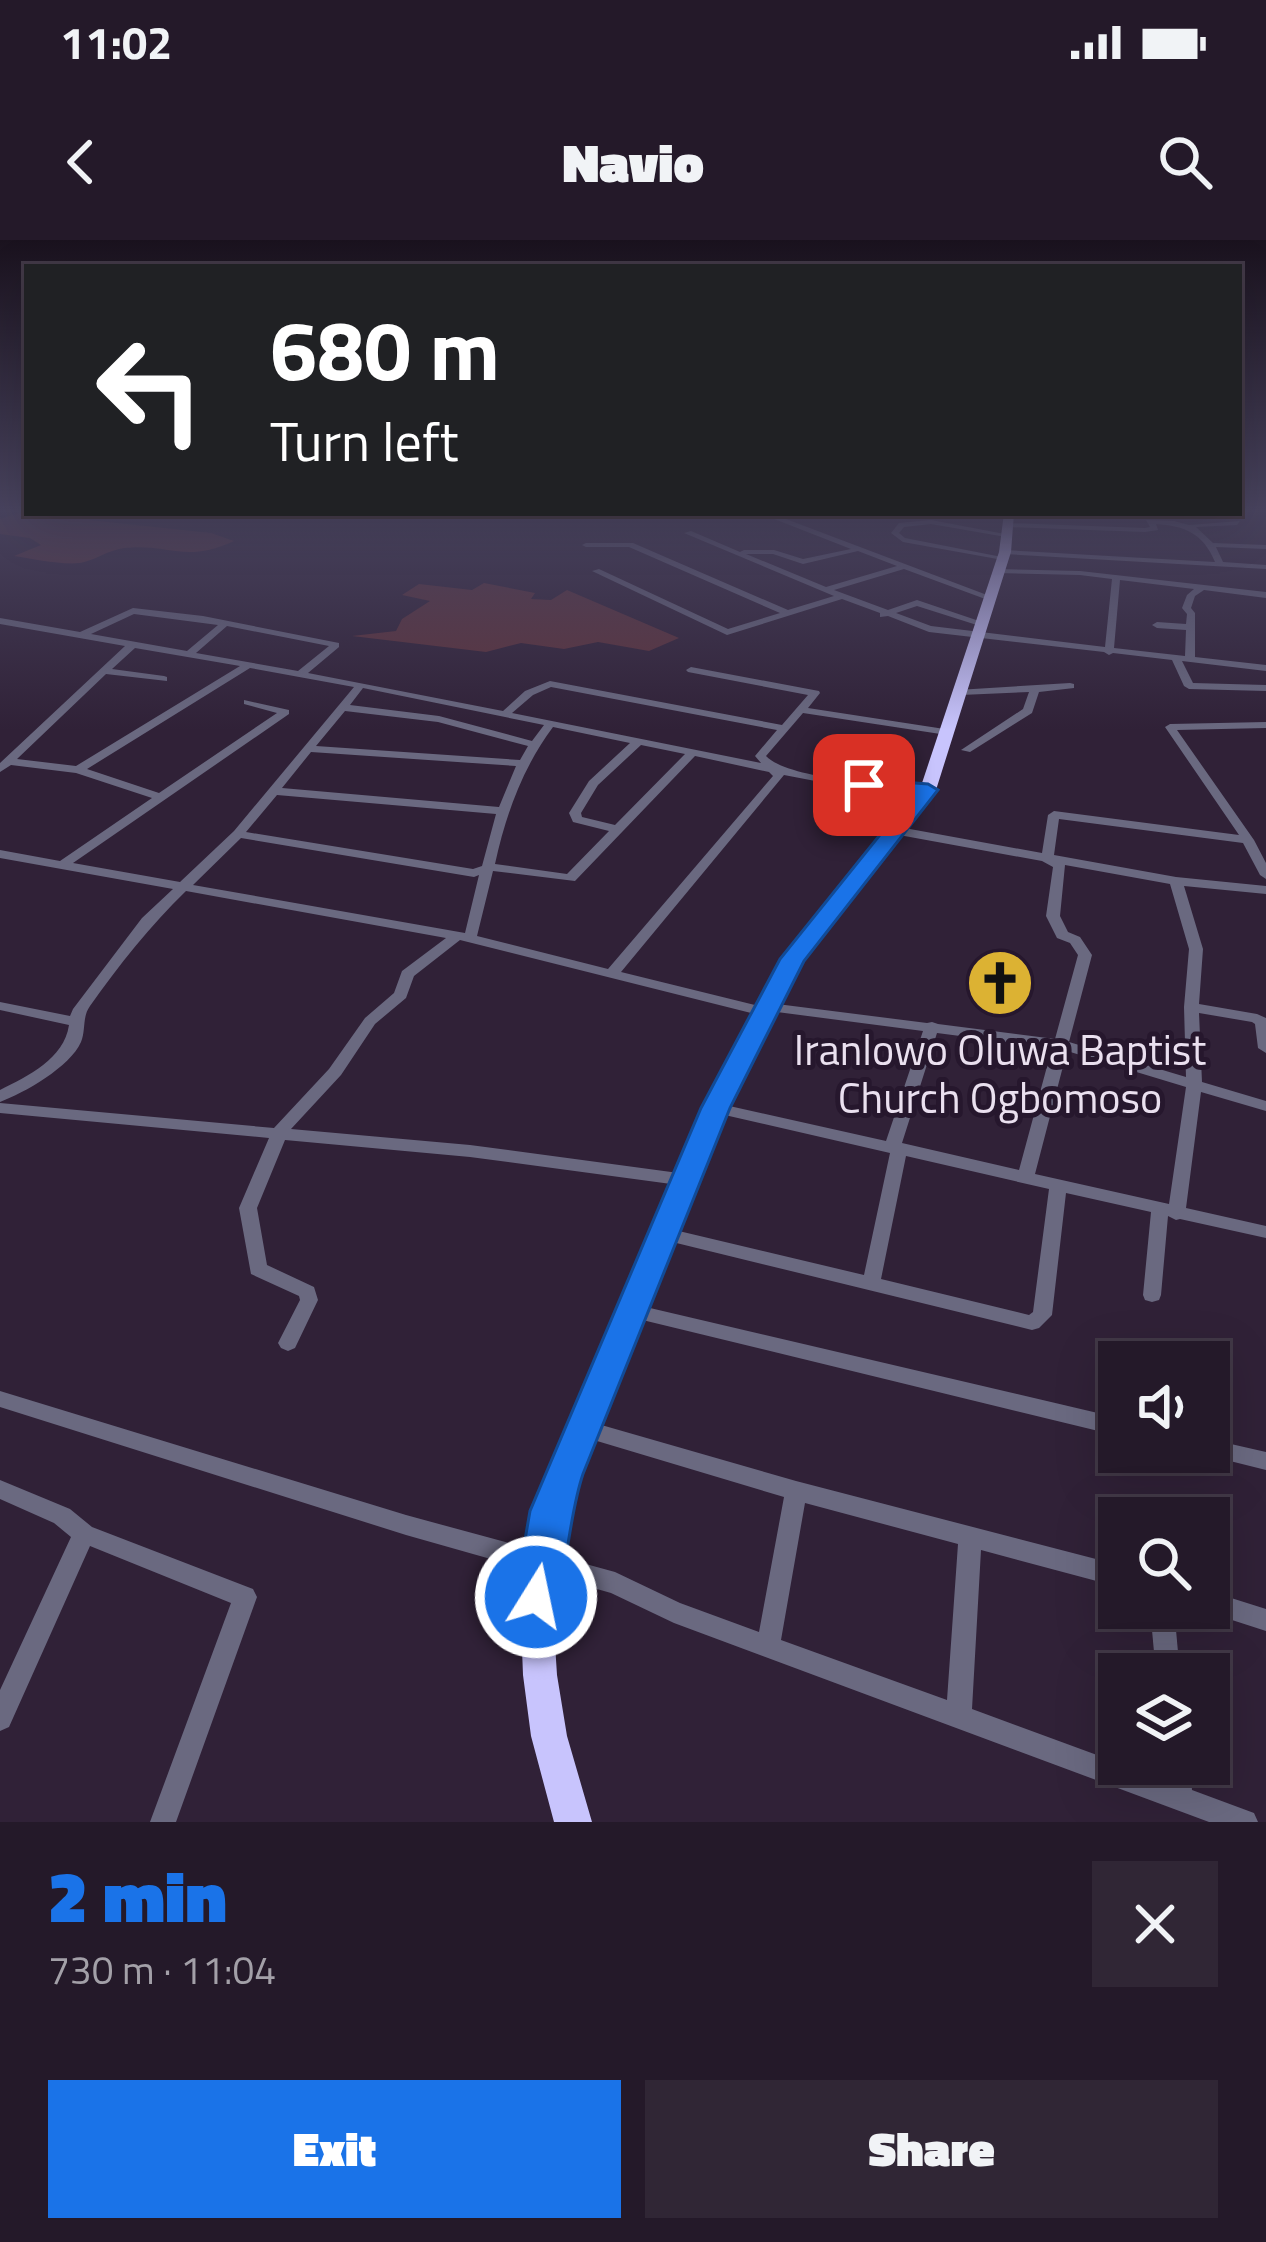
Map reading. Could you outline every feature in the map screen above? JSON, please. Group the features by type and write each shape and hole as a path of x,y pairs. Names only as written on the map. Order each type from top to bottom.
{"highway":[{"path":"573,1822 549,1736 540,1675 536,1597 550,1511 662,1233 764,1012 793,959 928,790 995,583"}],"street":[{"path":"621,583 727,632 838,597"},
{"path":"718,583 790,614"},
{"path":"808,583 883,615 1108,652 1266,668"},
{"path":"821,588 841,583"},
{"path":"951,583 991,598"},
{"path":"1108,652 1115,583"},
{"path":"1163,583 1266,595"},
{"path":"1190,660 1191,614 1186,608 1191,595 1203,587"},
{"path":"883,615 917,603 981,631"},
{"path":"82,635 133,611 225,623 336,646 300,674"},
{"path":"0,621 361,685 831,781 928,790"},
{"path":"189,654 225,623"},
{"path":"1156,625 1189,627"},
{"path":"5,765 133,644"},
{"path":"1176,658 1189,686 1266,688"},
{"path":"78,770 250,665"},
{"path":"612,973 779,776 760,756 815,692 691,670"},
{"path":"104,671 164,679"},
{"path":"506,714 529,693 550,684 783,728"},
{"path":"0,1097 40,1076 66,1051 74,1041 86,1000 147,921 238,834 361,685"},
{"path":"961,692 1070,686"},
{"path":"966,750 1028,711 1035,689"},
{"path":"61,866 285,712 248,702"},
{"path":"340,707 439,719 532,744"},
{"path":"800,710 947,732"},
{"path":"288,1343 309,1300 307,1292 258,1269 248,1208 280,1131 334,1072 370,1021 401,994 407,974 464,936 520,764 550,724"},
{"path":"1266,724 1170,727 1248,840 1266,875"},
{"path":"1250,725 1266,744"},
{"path":"616,829 577,819 575,814 593,783 638,742"},
{"path":"311,749 520,764"},
{"path":"238,834 475,873 490,867 570,878 691,754"},
{"path":"5,765 78,770 160,797"},
{"path":"274,791 502,811"},
{"path":"1048,859 1054,815 1060,814 1248,840"},
{"path":"899,831 1176,881 1266,890"},
{"path":"0,854 464,936 764,1012 777,1008 1062,1045 1266,1106"},
{"path":"1025,1179 1085,955 1056,927 1059,865 1048,859"},
{"path":"1151,1295 1194,1083 1195,940 1176,881"},
{"path":"0,1006 76,1022"},
{"path":"1191,1006 1257,1018 1266,1048"},
{"path":"899,1148 893,1146 932,1026"},
{"path":"0,1108 280,1131 686,1180"},
{"path":"716,1108 1266,1232"},
{"path":"871,1285 899,1148"},
{"path":"662,1233 1032,1323 1042,1315 1058,1185"},
{"path":"633,1311 1098,1421"},
{"path":"0,1399 615,1582 674,1612 1245,1822"},
{"path":"584,1429 1098,1571"},
{"path":"1230,1453 1266,1461"},
{"path":"0,1490 62,1516 84,1534 245,1597 163,1822"},
{"path":"768,1645 796,1491"},
{"path":"0,1718 84,1534"},
{"path":"959,1714 970,1537"},
{"path":"1230,1608 1266,1619"},
{"path":"1179,1785 1180,1796"}],"shaded area":[{"path":"484,583 535,593 531,599 551,600 567,590 679,638 649,651 598,642 564,649 521,643 486,652 352,636 396,631 402,619 430,601 402,595 419,584 472,590"}],"place":[{"name":"Iranlowo Oluwa Baptist Church Ogbomoso","path":"1000,983"}],"route":[{"path":"536,1597 550,1511 716,1108 781,977 928,790 864,785"}]}
